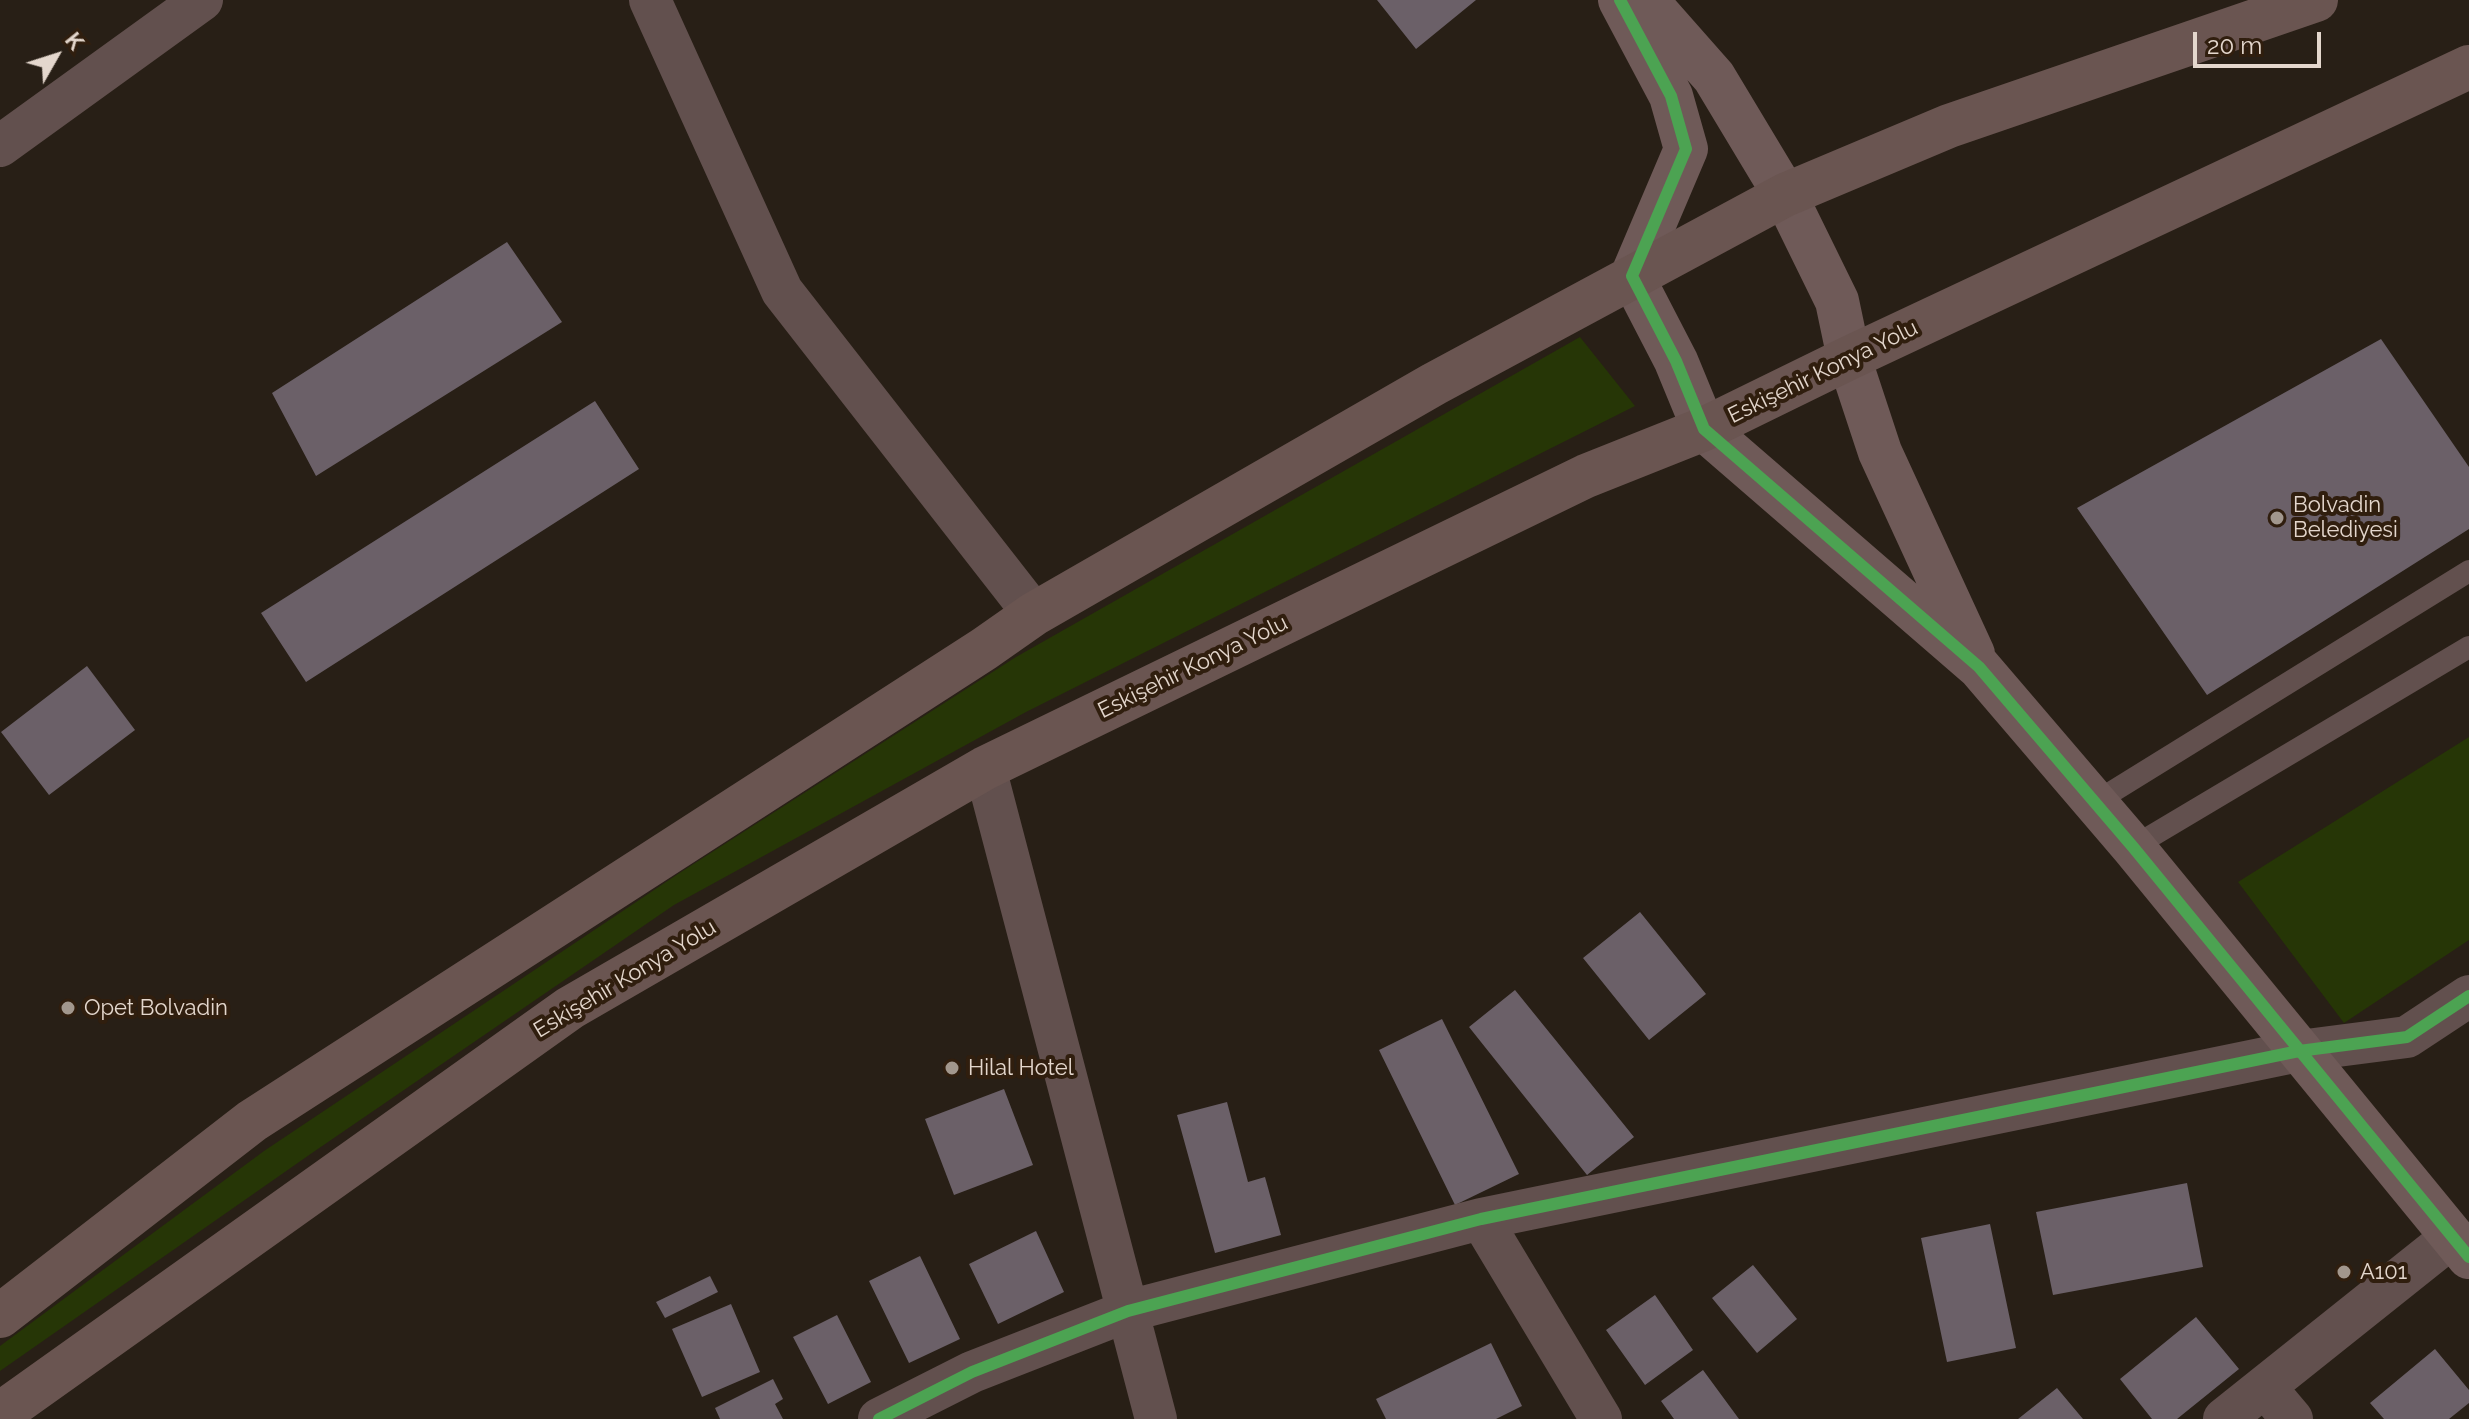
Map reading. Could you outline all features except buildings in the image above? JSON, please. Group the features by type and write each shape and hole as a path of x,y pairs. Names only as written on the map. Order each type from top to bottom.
{"highway":[{"path":"0,1316 252,1121 1034,614 1434,384 1785,195 1949,126 2316,0"},
{"name":"Eskişehir Konya Yolu","path":"0,1414 570,1008 985,768 1586,476 1704,429 2469,67"}],"street":[{"path":"0,146 202,0"},
{"path":"650,0 782,291 1034,614"},
{"path":"1620,0 1671,96 1686,149 1632,276 1676,361 1704,429 1979,667 2133,847 2460,1247 2224,1419"},
{"path":"1646,0 1714,77 1785,195 1837,301 1849,358 1880,452 1979,667"},
{"path":"985,768 1156,1419"},
{"path":"879,1419 972,1372 1128,1311 1481,1219 2299,1051 2407,1037 2469,996"},
{"path":"1481,1219 1601,1419"},
{"path":"2265,1387 2292,1419"}],"lane":[{"path":"2094,803 2469,571"},
{"path":"2133,847 2469,647"}],"green space":[{"path":"1580,337 1635,406 1026,712 674,905 0,1371 0,1346 264,1151 678,874 1016,657"},
{"path":"2469,737 2469,940 2344,1023 2238,882"}],"cycle path":[{"path":"1620,0 1671,96 1686,149 1632,276 1676,361 1704,429 1979,667 2133,847 2469,1257"},
{"path":"879,1419 972,1372 1128,1311 1481,1219 2299,1051 2407,1037 2469,996"}],"place":[{"name":"Bolvadin Belediyesi","path":"2277,518"},
{"name":"Opet Bolvadin","path":"68,1008"},
{"name":"Hilal Hotel","path":"952,1068"},
{"name":"A101","path":"2344,1272"}]}
